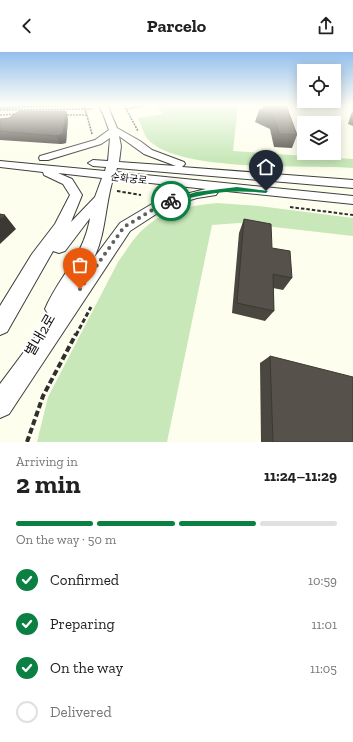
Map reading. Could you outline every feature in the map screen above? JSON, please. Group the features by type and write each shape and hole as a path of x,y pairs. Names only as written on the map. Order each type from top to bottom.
{"street":[{"name":"별내2로","path":"0,404 92,245 101,198 112,171 116,147 115,130 111,123"},
{"path":"40,162 98,142 115,130 148,152 162,159 213,173"},
{"name":"순화궁로","path":"0,154 40,162 237,188 353,200"},
{"path":"0,325 38,259 61,227 76,195 68,182 40,162"},
{"name":"순화궁로","path":"0,164 40,162"},
{"name":"순화궁로","path":"112,171 213,173 353,184"},
{"path":"0,404 124,227 162,204 196,194 237,188"},
{"name":"별내2로","path":"0,328 68,234 101,198"}],"path":[{"path":"89,123 92,135"},
{"path":"134,123 141,137"},
{"path":"141,195 142,190"},
{"path":"129,193 141,195 146,200"},
{"path":"287,206 353,215"},
{"path":"27,442 43,396 91,306"}],"green space":[{"path":"140,123 236,123 233,151 297,155 297,160 353,159 353,168 244,165 212,162 184,157 162,149 146,136"},
{"path":"217,203 259,206 353,218 353,236 239,223 212,225 167,442 37,442 48,397 118,262 131,243 154,220 162,216 180,209"}],"building":[{"path":"0,123 64,123 63,134 56,136 0,131"},
{"path":"276,123 293,123 297,135 279,134"},
{"path":"0,214 5,215 0,219"},
{"path":"244,219 271,224 272,248 290,251 292,278 273,274 274,311 237,303"},
{"path":"270,356 353,377 353,442 273,442"}],"way so far":[{"path":"80,289 124,227 162,204 171,201"}],"route":[{"path":"171,201 196,194 237,188 266,191"}]}
